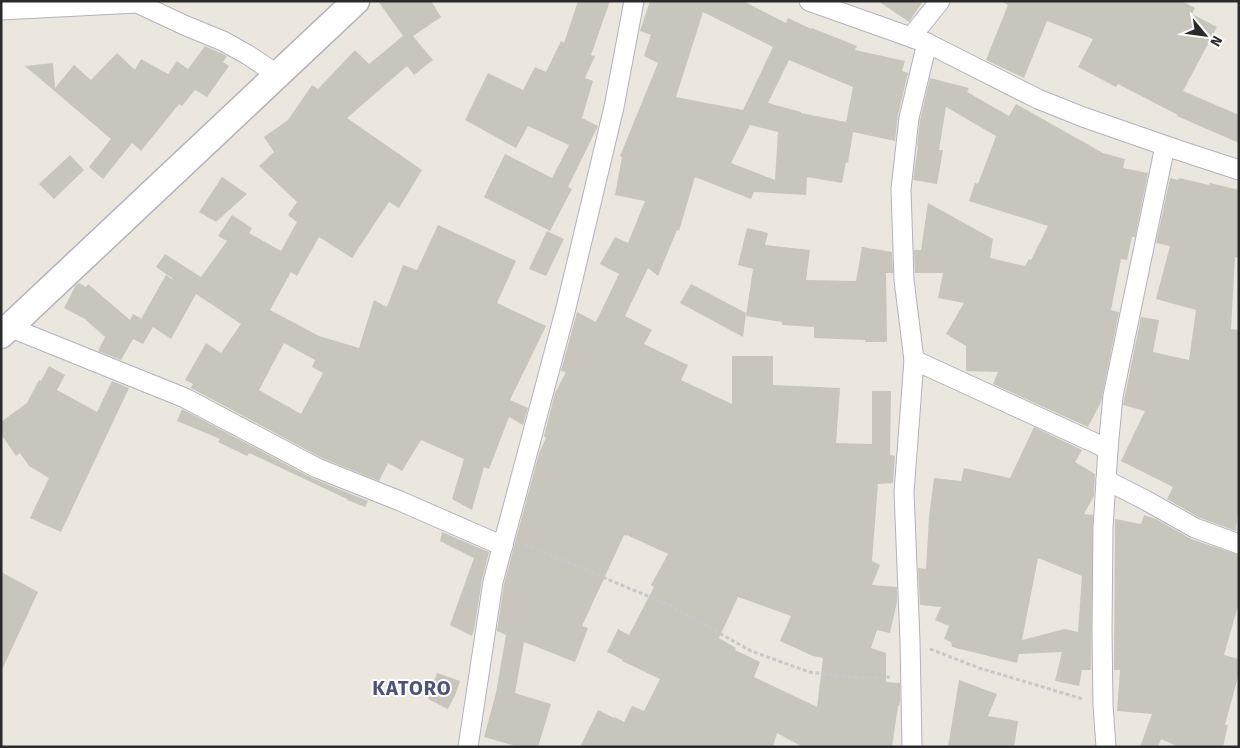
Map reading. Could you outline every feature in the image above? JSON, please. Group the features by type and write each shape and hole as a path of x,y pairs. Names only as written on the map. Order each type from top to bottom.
{"street":[{"path":"356,1 5,331 185,398 317,468 400,501 503,546"},
{"path":"470,746 493,582 566,308 614,107 634,1"},
{"path":"809,1 919,40 1038,99 1083,117 1239,170"},
{"path":"912,747 904,492 914,360 904,280 901,190 919,40 940,1"},
{"path":"1,10 138,2 184,25 223,41 278,75"},
{"path":"1106,747 1103,705 1103,528 1113,396 1165,146"},
{"path":"914,360 1108,448"},
{"path":"1106,480 1195,528 1239,544"}],"path":[{"path":"503,546 523,544 541,551 672,607 751,651 809,672 861,678 911,677"},
{"path":"910,641 979,668 1103,705"}],"building":[{"path":"378,1 431,1 441,17 413,36 433,60 414,75 407,66 347,118 422,170 399,208 389,202 352,258 319,237 297,276 291,272 270,310 319,336 359,348 374,300 387,307 403,265 417,270 438,225 516,261 497,303 546,326 510,400 528,408 523,425 509,417 489,469 484,467 472,510 452,499 464,459 421,440 402,471 388,463 379,481 322,458 191,388 193,384 185,380 206,343 221,353 241,324 196,294 171,339 153,327 143,344 133,339 121,360 98,351 105,337 85,319 64,308 76,285 79,283 86,287 88,284 130,320 133,314 141,319 166,275 173,280 156,267 165,254 201,277 227,241 218,236 232,215 252,228 249,233 281,251 297,222 288,215 297,202 259,166 274,152 264,137 288,120 312,85 318,89 355,50 369,64 403,36","holes":["284,343 315,360 312,367 323,373 301,414 259,390"]},
{"path":"578,1 610,1 591,55 595,56 585,78 593,81 582,118 598,126 568,187 572,189 550,231 484,197 505,154 552,178 569,145 528,126 516,148 465,120 488,73 523,90 535,67 546,72 561,41 564,43"},
{"path":"650,1 743,1 786,23 788,18 811,29 857,46 855,50 905,61 902,71 908,73 898,115 895,141 853,132 848,163 846,162 842,183 807,177 806,195 754,192 751,199 695,177 679,231 677,230 658,276 648,268 625,316 652,330 644,344 688,365 681,380 732,404 732,356 773,356 773,385 840,388 836,443 872,444 872,391 891,391 890,455 895,456 893,483 878,484 872,561 880,565 872,585 897,587 897,602 890,633 877,630 871,648 886,653 886,682 900,683 900,701 892,747 803,747 777,733 773,747 580,747 598,710 624,722 632,706 644,711 660,679 607,652 618,629 629,635 654,587 651,585 668,554 627,535 624,535 582,626 588,628 575,662 524,642 515,693 551,704 538,747 519,747 484,737 496,693 506,635 497,631 504,584 539,453 546,438 544,436 555,393 566,372 561,371 577,312 596,322 619,274 600,264 615,237 628,243 645,201 615,195 622,157 620,156 658,63 644,56 651,35 640,31","holes":["703,12 773,47 743,110 676,97","789,60 853,87 846,122 801,113 768,103","750,125 778,132 775,180 731,163","738,597 791,616 780,641 813,656 823,658 817,707 754,677 760,662 735,650 736,648 719,638"]},
{"path":"878,1 923,1 909,22"},
{"path":"1001,1 1182,1 1195,8 1192,14 1217,27 1183,91 1239,115 1239,143 1177,116 1118,84 1116,87 1078,67 1093,39 1047,21 1024,78 986,60 1008,5"},
{"path":"205,46 227,56 223,62 229,66 207,97 195,90 182,106 179,104 141,151 132,143 103,179 89,167 111,139 25,66 53,63 55,88 74,65 91,80 117,53 135,70 141,59 168,74 177,61 188,69"},
{"path":"930,78 969,88 967,92 1009,116 1016,104 1103,153 1125,159 1123,168 1148,173 1135,237 1132,237 1127,260 1121,259 1111,310 1119,312 1101,402 1088,427 993,384 998,372 966,371 966,346 946,334 964,303 938,298 943,273 915,273 914,250 921,250 928,203 993,239 990,258 1025,266 1029,259 1031,260 1048,226 969,201 975,183 978,184 996,136 946,107 939,150 943,150 937,184 913,180 920,120"},
{"path":"70,155 84,170 54,199 39,184"},
{"path":"222,177 247,194 216,222 199,212"},
{"path":"1170,178 1178,180 1179,178 1209,185 1210,183 1239,190 1239,258 1235,257 1231,329 1239,330 1239,500 1236,531 1200,518 1167,499 1173,487 1121,461 1145,411 1123,405 1141,317 1159,320 1153,352 1189,360 1196,310 1156,299 1170,246 1156,243"},
{"path":"747,228 768,233 765,245 810,250 806,280 856,281 862,247 892,252 893,273 886,273 887,342 814,338 814,327 782,325 782,322 746,316 753,269 738,265"},
{"path":"547,231 564,239 546,276 529,269"},
{"path":"691,284 746,313 743,337 680,303"},
{"path":"49,366 65,375 57,390 97,412 112,381 129,388 61,532 30,518 49,478 29,466 20,453 16,456 1,434 1,422 27,403"},
{"path":"182,409 312,478 368,501 365,507 249,453 247,456 218,442 220,439 177,421"},
{"path":"1034,427 1082,450 1075,462 1095,474 1094,496 1084,514 1093,515 1091,670 1082,670 1079,686 1055,681 1062,652 1019,654 1017,663 952,647 951,642 944,639 949,626 935,620 941,607 920,605 918,568 926,569 929,517 934,478 961,481 964,468 1010,478","holes":["1038,558 1082,576 1078,632 1065,629 1022,640"]},
{"path":"1144,515 1156,519 1191,539 1239,555 1239,602 1224,655 1239,659 1239,673 1225,725 1228,725 1223,747 1179,747 1161,739 1158,747 1140,747 1152,714 1117,711 1120,670 1114,670 1115,519 1141,524"},
{"path":"442,532 489,552 472,636 450,625 474,558 440,541"},
{"path":"1,572 38,592 1,672"},
{"path":"437,673 460,681 448,709 428,699"},
{"path":"959,680 997,694 988,716 1018,721 1014,747 948,747"}],"district":[{"name":"KATORO","path":"412,688"}]}
